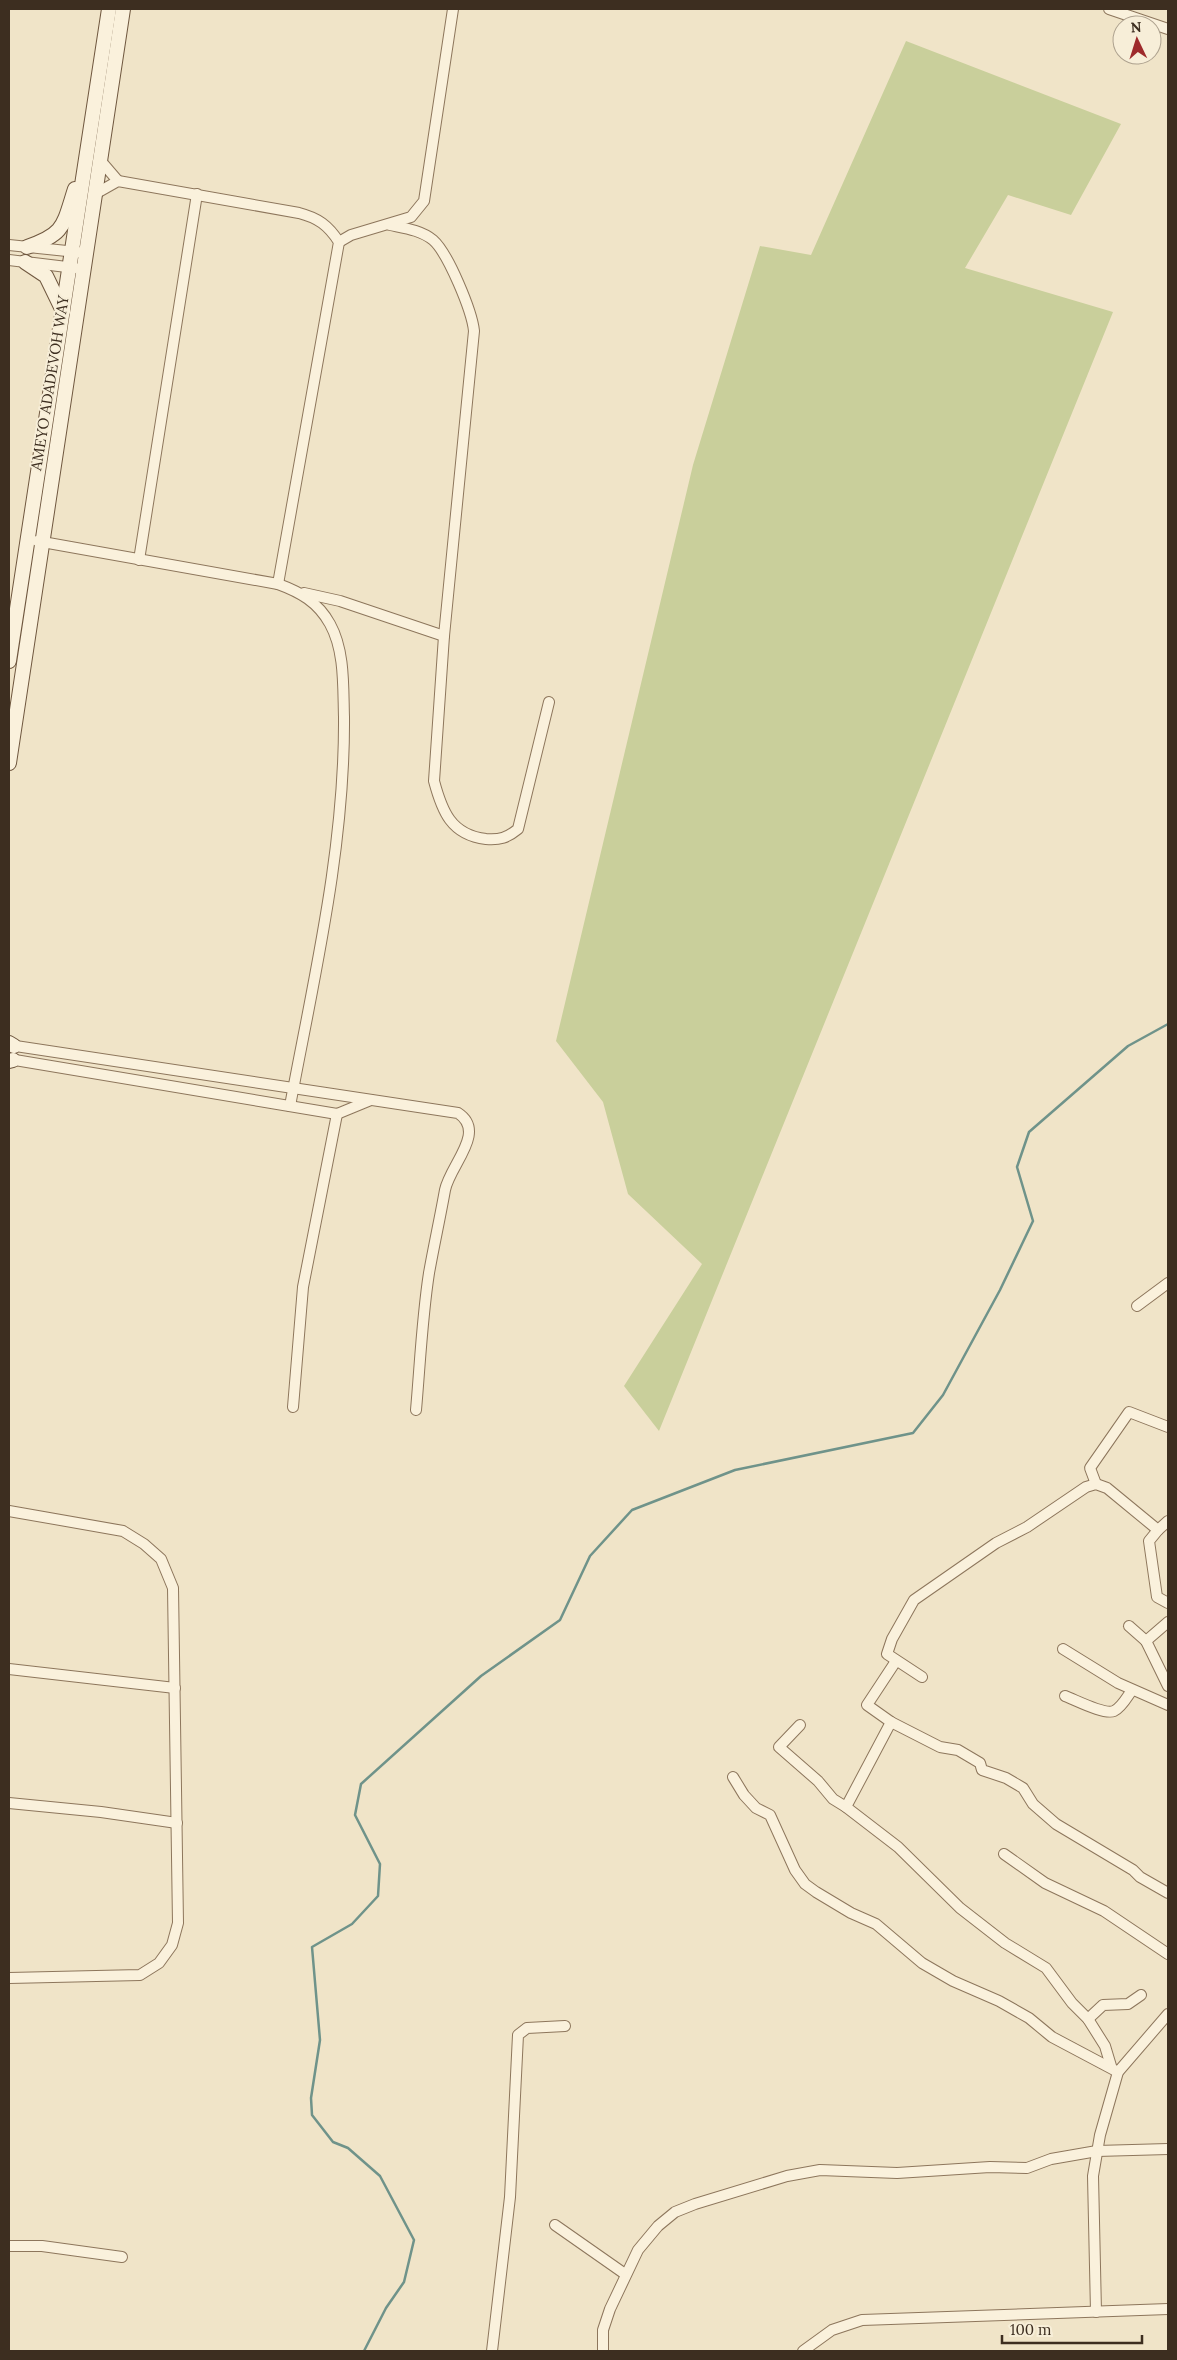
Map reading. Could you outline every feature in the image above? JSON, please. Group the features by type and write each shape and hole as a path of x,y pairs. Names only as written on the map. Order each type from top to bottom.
{"street":[{"name":"AMEYO ADADEVOH WAY","path":"9,763 42,542 79,253 88,151 109,9"},
{"name":"AMEYO ADADEVOH WAY","path":"79,253 95,194 123,9"},
{"path":"339,242 351,235 390,225 411,217 424,201 453,9"},
{"path":"1109,9 1168,29"},
{"path":"26,247 48,240 60,230 88,151"},
{"path":"100,160 118,181"},
{"path":"95,194 118,181 299,213 317,218 330,229 339,242 278,584"},
{"path":"139,560 197,194"},
{"path":"390,225 421,232 443,250 473,318 474,331 444,636 434,780 440,803 454,827 471,837 500,840 518,829 549,702"},
{"path":"9,245 79,253"},
{"path":"9,260 77,268"},
{"path":"25,262 46,276 63,311"},
{"name":"AMEYO ADADEVOH WAY","path":"9,661 63,311 77,268"},
{"path":"28,539 278,584 300,592 340,601 444,636"},
{"path":"290,1106 335,868 344,750 341,659 331,625 319,607 300,592"},
{"path":"10,1052 372,1100 458,1113 466,1118 469,1126 466,1147 448,1177 429,1274 416,1410"},
{"path":"10,1052 338,1114 372,1100"},
{"path":"293,1407 303,1287 338,1114"},
{"path":"1137,1306 1168,1283"},
{"path":"1096,1484 1090,1468 1130,1412 1168,1427"},
{"path":"922,1677 887,1654 892,1639 914,1600 996,1542 1027,1527 1086,1487 1096,1484 1107,1488 1158,1530"},
{"path":"9,1511 123,1531 144,1544 161,1559 174,1588 178,1923 172,1945 159,1963 140,1975 9,1978"},
{"path":"1168,1521 1149,1541 1150,1562 1157,1597 1168,1603"},
{"path":"1146,1640 1168,1622"},
{"path":"1129,1626 1146,1640 1168,1686"},
{"path":"1063,1649 1132,1690 1168,1706"},
{"path":"896,1661 867,1705 891,1722 940,1747 958,1750 980,1763 982,1770 1006,1778 1023,1788 1033,1804 1056,1824 1168,1893"},
{"path":"9,1669 175,1688"},
{"path":"1065,1696 1104,1712 1113,1711 1124,1703 1132,1690"},
{"path":"846,1807 891,1722"},
{"path":"800,1725 779,1747 818,1781 833,1799 898,1848 960,1908 1005,1943 1046,1968 1072,2003 1088,2019 1115,2069"},
{"path":"733,1777 744,1795 756,1808 770,1814 795,1870 805,1884 851,1913 876,1924 922,1963 953,1981 999,2001 1029,2018 1052,2037 1115,2069"},
{"path":"9,1803 101,1812 176,1823"},
{"path":"1004,1854 1045,1883 1104,1911 1168,1954"},
{"path":"1088,2019 1103,2005 1128,2004 1141,1995"},
{"path":"1096,2312 1093,2176 1115,2069 1168,2014"},
{"path":"492,2351 510,2197 518,2035 527,2028 565,2026"},
{"path":"603,2351 603,2330 625,2274 638,2250 658,2226 675,2212 786,2176 820,2170 897,2173 990,2167 1027,2168 1051,2159 1097,2151 1168,2149"},
{"path":"555,2225 625,2274"},
{"path":"9,2246 42,2246 122,2257"},
{"path":"803,2351 832,2330 862,2320 1168,2309"}],"green space":[{"path":"906,41 1121,124 1071,215 1008,195 965,268 1113,312 659,1431 624,1386 702,1264 628,1194 603,1102 556,1041 693,465 760,246 811,255"}],"waterway":[{"path":"364,2351 386,2308 404,2282 414,2240 380,2176 348,2148 333,2142 312,2115 311,2098 320,2040 312,1947 352,1924 378,1896 380,1864 355,1815 361,1784 481,1676 560,1620 590,1556 632,1510 735,1470 913,1433 943,1395 1000,1290 1033,1221 1017,1167 1029,1132 1128,1046 1168,1024"}]}
